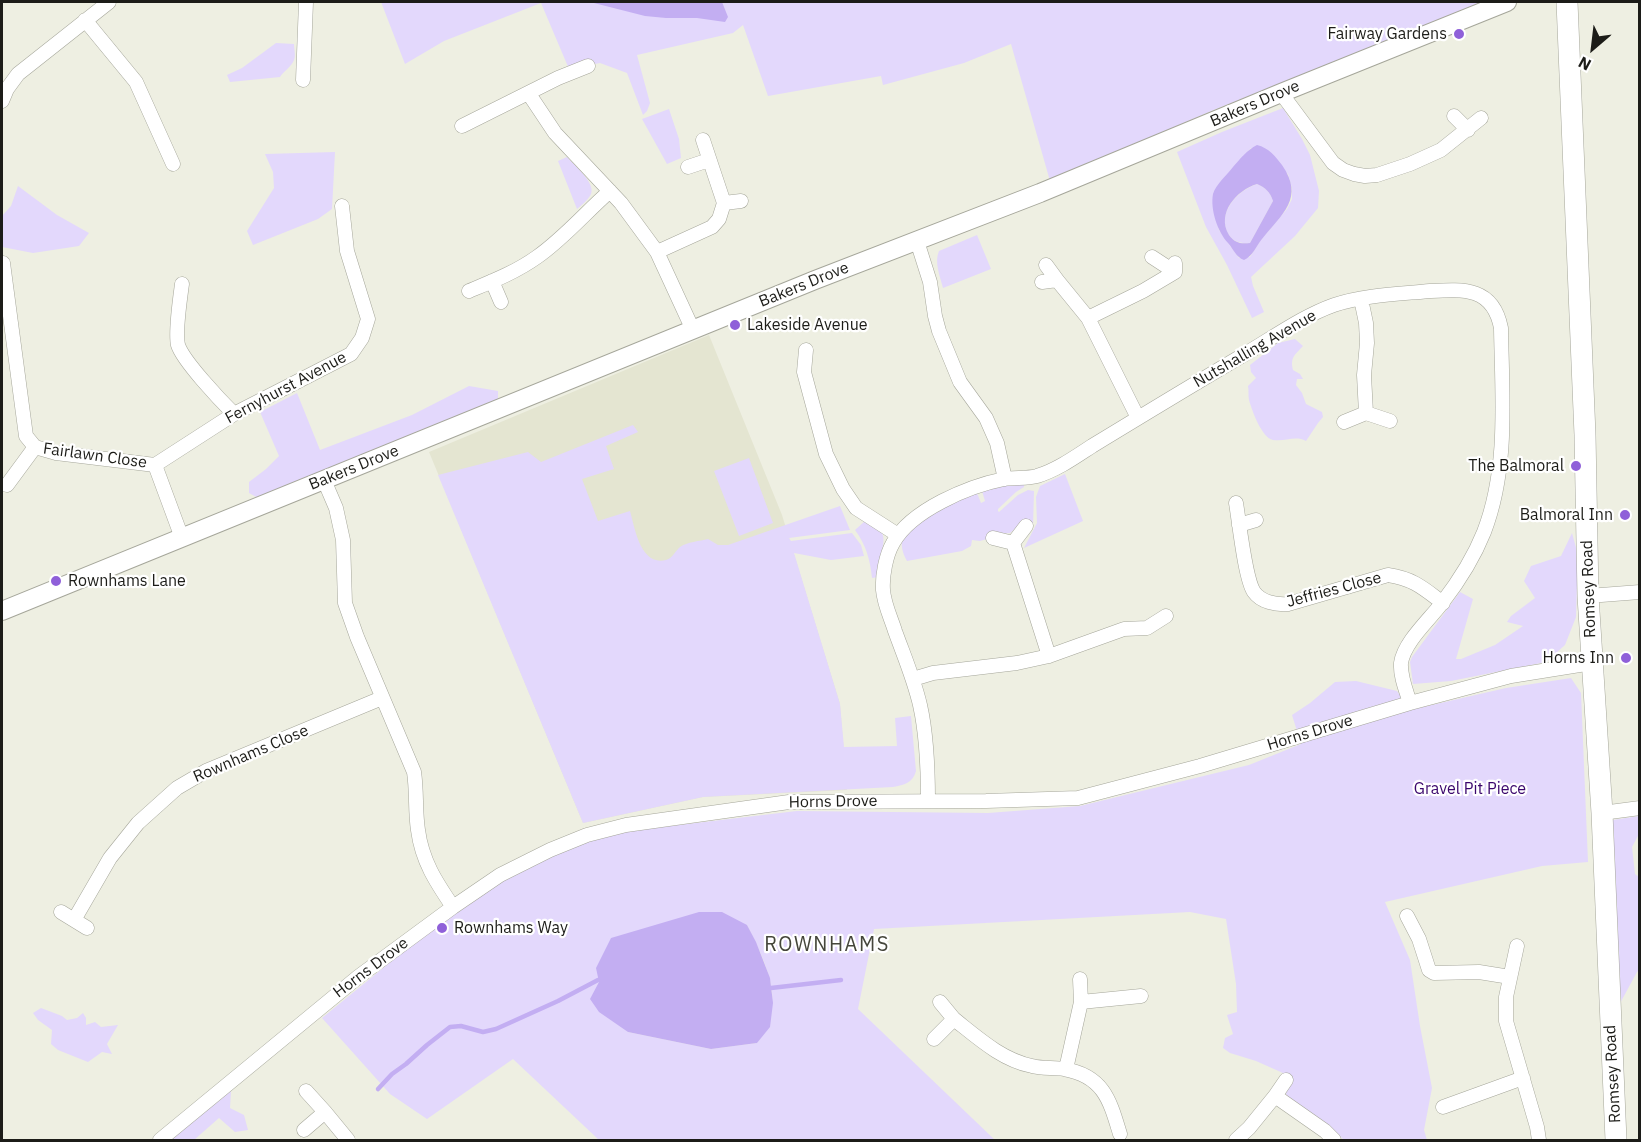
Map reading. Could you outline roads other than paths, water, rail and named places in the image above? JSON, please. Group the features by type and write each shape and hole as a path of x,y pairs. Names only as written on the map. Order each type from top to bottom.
{"main road":[{"name":"Romsey Road","path":"1567,2 1585,435 1588,596 1602,813 1616,1140"}],"street":[{"path":"2,101 7,89 18,74 109,2"},
{"path":"303,80 306,2"},
{"name":"Bakers Drove","path":"2,611 1507,2"},
{"path":"85,20 136,82 173,164"},
{"path":"462,126 558,78 588,66"},
{"path":"1281,93 1333,164 1343,170 1365,176 1377,175 1410,164 1441,150 1481,118"},
{"path":"529,94 555,133 621,203 657,252 693,330"},
{"path":"1454,116 1468,130"},
{"path":"657,252 711,227 719,219 724,203 703,140"},
{"path":"688,167 709,160"},
{"path":"470,291 515,271 549,248 610,191"},
{"path":"724,203 741,201"},
{"name":"Fernyhurst Avenue","path":"155,465 234,414 351,354 362,338 368,319 347,251 342,206"},
{"path":"917,241 930,282 939,331 960,382 986,418 997,443 1005,479"},
{"path":"1088,318 1143,291 1175,267 1152,257"},
{"name":"Fairlawn Close","path":"3,263 26,436 35,447 56,453 155,465"},
{"path":"1046,265 1088,318 1138,418"},
{"path":"1042,282 1057,280"},
{"path":"492,281 501,302"},
{"path":"182,284 178,317 178,345 186,359 234,414"},
{"name":"Nutshalling Avenue","path":"928,801 926,736 913,679 887,608 883,590 890,552 898,535 905,527 930,508 965,490 1005,479 1039,475 1058,468 1138,418 1304,320 1334,305 1406,293 1468,290 1485,297 1499,316 1501,328 1502,442 1498,485 1483,533 1463,573 1443,603 1408,646 1402,660 1403,681 1410,703"},
{"path":"1361,299 1366,322 1367,343 1364,375 1366,413"},
{"path":"806,350 804,372 826,454 843,489 856,508 898,535"},
{"path":"789,372 804,372"},
{"path":"1344,422 1366,413 1390,421"},
{"name":"Fairlawn Close","path":"19,494 4,484 35,447"},
{"path":"155,465 182,538"},
{"path":"324,480 336,508 343,540 345,603 414,772 417,828 423,854 432,875 453,907"},
{"name":"Jeffries Close","path":"1236,503 1247,575 1254,592 1267,601 1276,605 1288,604 1388,575 1415,582 1443,603"},
{"path":"1239,525 1256,520"},
{"path":"1013,543 1026,526"},
{"path":"993,538 1013,543"},
{"path":"1013,543 1049,656"},
{"path":"1588,596 1640,592"},
{"path":"913,679 933,673 1017,663 1049,656 1124,629 1148,635 1166,616"},
{"name":"Horns Drove","path":"160,1140 358,976 453,907 500,875 586,835 626,825 789,802 1078,798 1200,766 1410,703 1511,676 1592,663"},
{"name":"Rownhams Close","path":"74,920 110,858 125,838 142,818 177,788 206,771 382,698"},
{"path":"1602,813 1640,808"},
{"path":"61,912 87,928"},
{"path":"1407,916 1419,939 1429,970 1434,973 1479,972 1510,977"},
{"path":"1517,946 1506,997 1506,1021 1538,1127 1539,1140"},
{"path":"1066,1069 1082,1002 1080,979"},
{"path":"1082,1002 1141,996"},
{"path":"940,1002 954,1019 990,1048 1011,1059 1032,1066 1066,1069 1088,1077 1101,1087 1110,1101 1122,1138"},
{"path":"934,1039 954,1019"},
{"path":"1443,1107 1522,1078"},
{"path":"1236,1140 1249,1128 1286,1080"},
{"path":"306,1091 348,1140"},
{"path":"1275,1096 1325,1131 1334,1140"},
{"path":"304,1130 325,1112"}],"waterway":[{"path":"378,1089 392,1074 450,1027 461,1026 483,1032 496,1029 598,980"},
{"path":"771,988 841,980"}],"place":[{"name":"Fairway Gardens","path":"1459,34"},
{"name":"Lakeside Avenue","path":"735,325"},
{"name":"The Balmoral","path":"1576,466"},
{"name":"Balmoral Inn","path":"1625,515"},
{"name":"Rownhams Lane","path":"56,581"},
{"name":"Horns Inn","path":"1626,658"},
{"name":"Rownhams Way","path":"442,928"}],"district":[{"name":"ROWNHAMS","path":"827,945"}],"park label":[{"name":"Gravel Pit Piece","path":"1470,789"}]}
